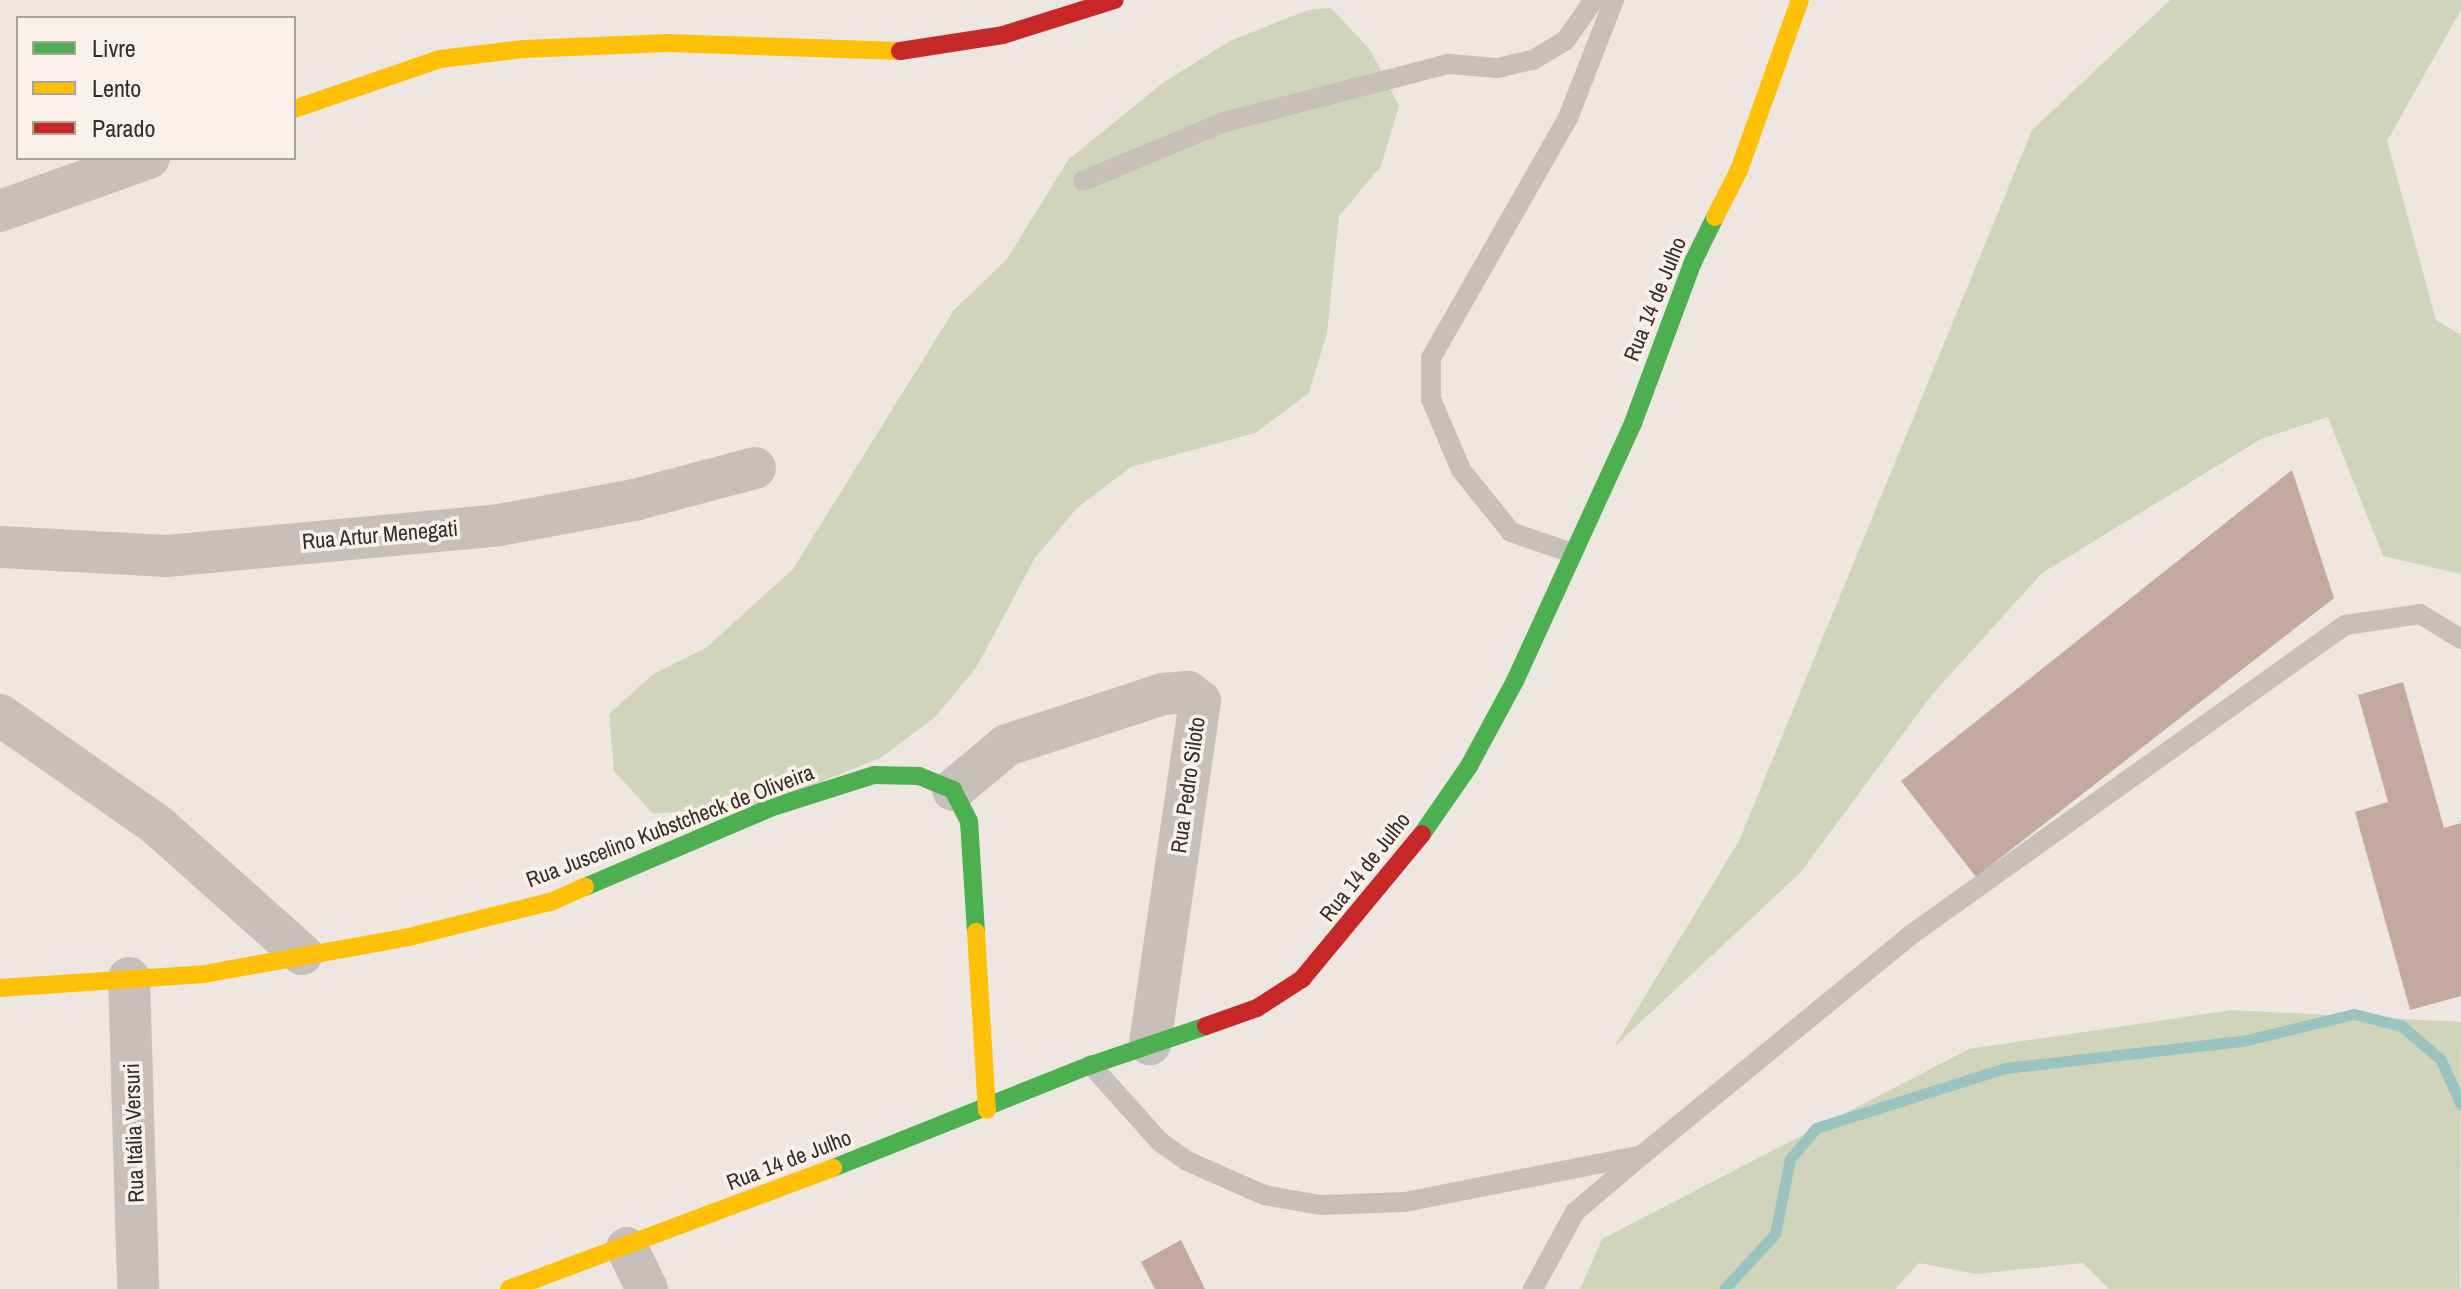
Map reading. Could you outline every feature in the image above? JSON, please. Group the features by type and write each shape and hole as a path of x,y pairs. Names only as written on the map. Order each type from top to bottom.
{"street":[{"path":"296,108 440,59 524,49 668,43 887,53 1003,35 1115,0"},
{"name":"Rua 14 de Julho","path":"509,1289 627,1248 987,1110 1091,1065 1257,1008 1302,979 1405,859 1469,766 1515,681 1633,423 1693,262 1739,170 1800,0"},
{"path":"0,211 143,160"},
{"name":"Rua Artur Menegati","path":"0,547 167,556 499,525 634,500 755,468"},
{"name":"Rua Pedro Siloto","path":"953,790 1007,745 1163,694 1188,692 1200,701 1150,1044"},
{"path":"0,715 157,825 302,954"},
{"name":"Rua Juscelino Kubstcheck de Oliveira","path":"0,988 204,974 409,937 553,901 770,808 874,775 919,776 953,790"},
{"path":"953,790 969,821 987,1110"},
{"name":"Rua Itália Versuri","path":"129,978 138,1289"},
{"path":"627,1248 647,1289"}],"lane":[{"path":"1083,181 1224,122 1449,64 1497,68 1533,60 1565,41 1594,0"},
{"path":"1572,553 1511,532 1461,470 1431,399 1431,358 1568,118 1614,0"},
{"path":"1533,1289 1575,1212 1912,934 2345,625 2420,614 2461,639"},
{"path":"1091,1065 1150,1133 1187,1161 1264,1195 1320,1205 1405,1202 1642,1155"}],"green space":[{"path":"2170,0 2461,0 2461,10 2387,141 2436,320 2461,335 2461,574 2383,556 2328,417 2261,439 2042,573 1931,696 1800,873 1614,1047 1739,841 2032,130"},
{"path":"1331,8 1371,51 1399,106 1381,166 1339,216 1327,333 1309,393 1255,433 1131,467 1077,508 1035,558 976,668 934,718 880,758 768,803 653,814 614,771 609,714 652,675 707,647 793,569 954,310 1007,259 1068,160 1164,82 1230,41 1308,10"},
{"path":"2232,1010 2461,1022 2460,1289 2109,1289 2083,1263 1976,1274 1919,1263 1895,1289 1580,1289 1602,1239 1969,1049"}],"building":[{"path":"2292,470 2334,598 1976,877 1901,781"},
{"path":"2403,682 2444,828 2461,823 2461,996 2410,1010 2355,812 2388,802 2358,695"},
{"path":"1181,1240 1205,1289 1155,1289 1141,1262"}],"waterway":[{"path":"1724,1289 1775,1234 1790,1159 1816,1128 2005,1068 2243,1041 2354,1014 2402,1026 2441,1060 2461,1105"}],"traffic: fast":[{"path":"1422,834 1469,766 1515,681 1633,423 1693,262 1715,217"},
{"path":"585,887 770,808 874,775 919,776 953,790 969,821 976,932"},
{"path":"833,1168 1091,1065 1206,1026"}],"traffic: slow":[{"path":"1715,217 1739,170 1800,0"},
{"path":"296,108 440,59 524,49 668,43 900,51"},
{"path":"0,988 204,974 409,937 553,901 585,887"},
{"path":"976,932 987,1110"},
{"path":"509,1289 833,1168"}],"traffic: jam":[{"path":"900,51 1003,35 1115,0"},
{"path":"1206,1026 1257,1008 1302,979 1422,834"}]}
